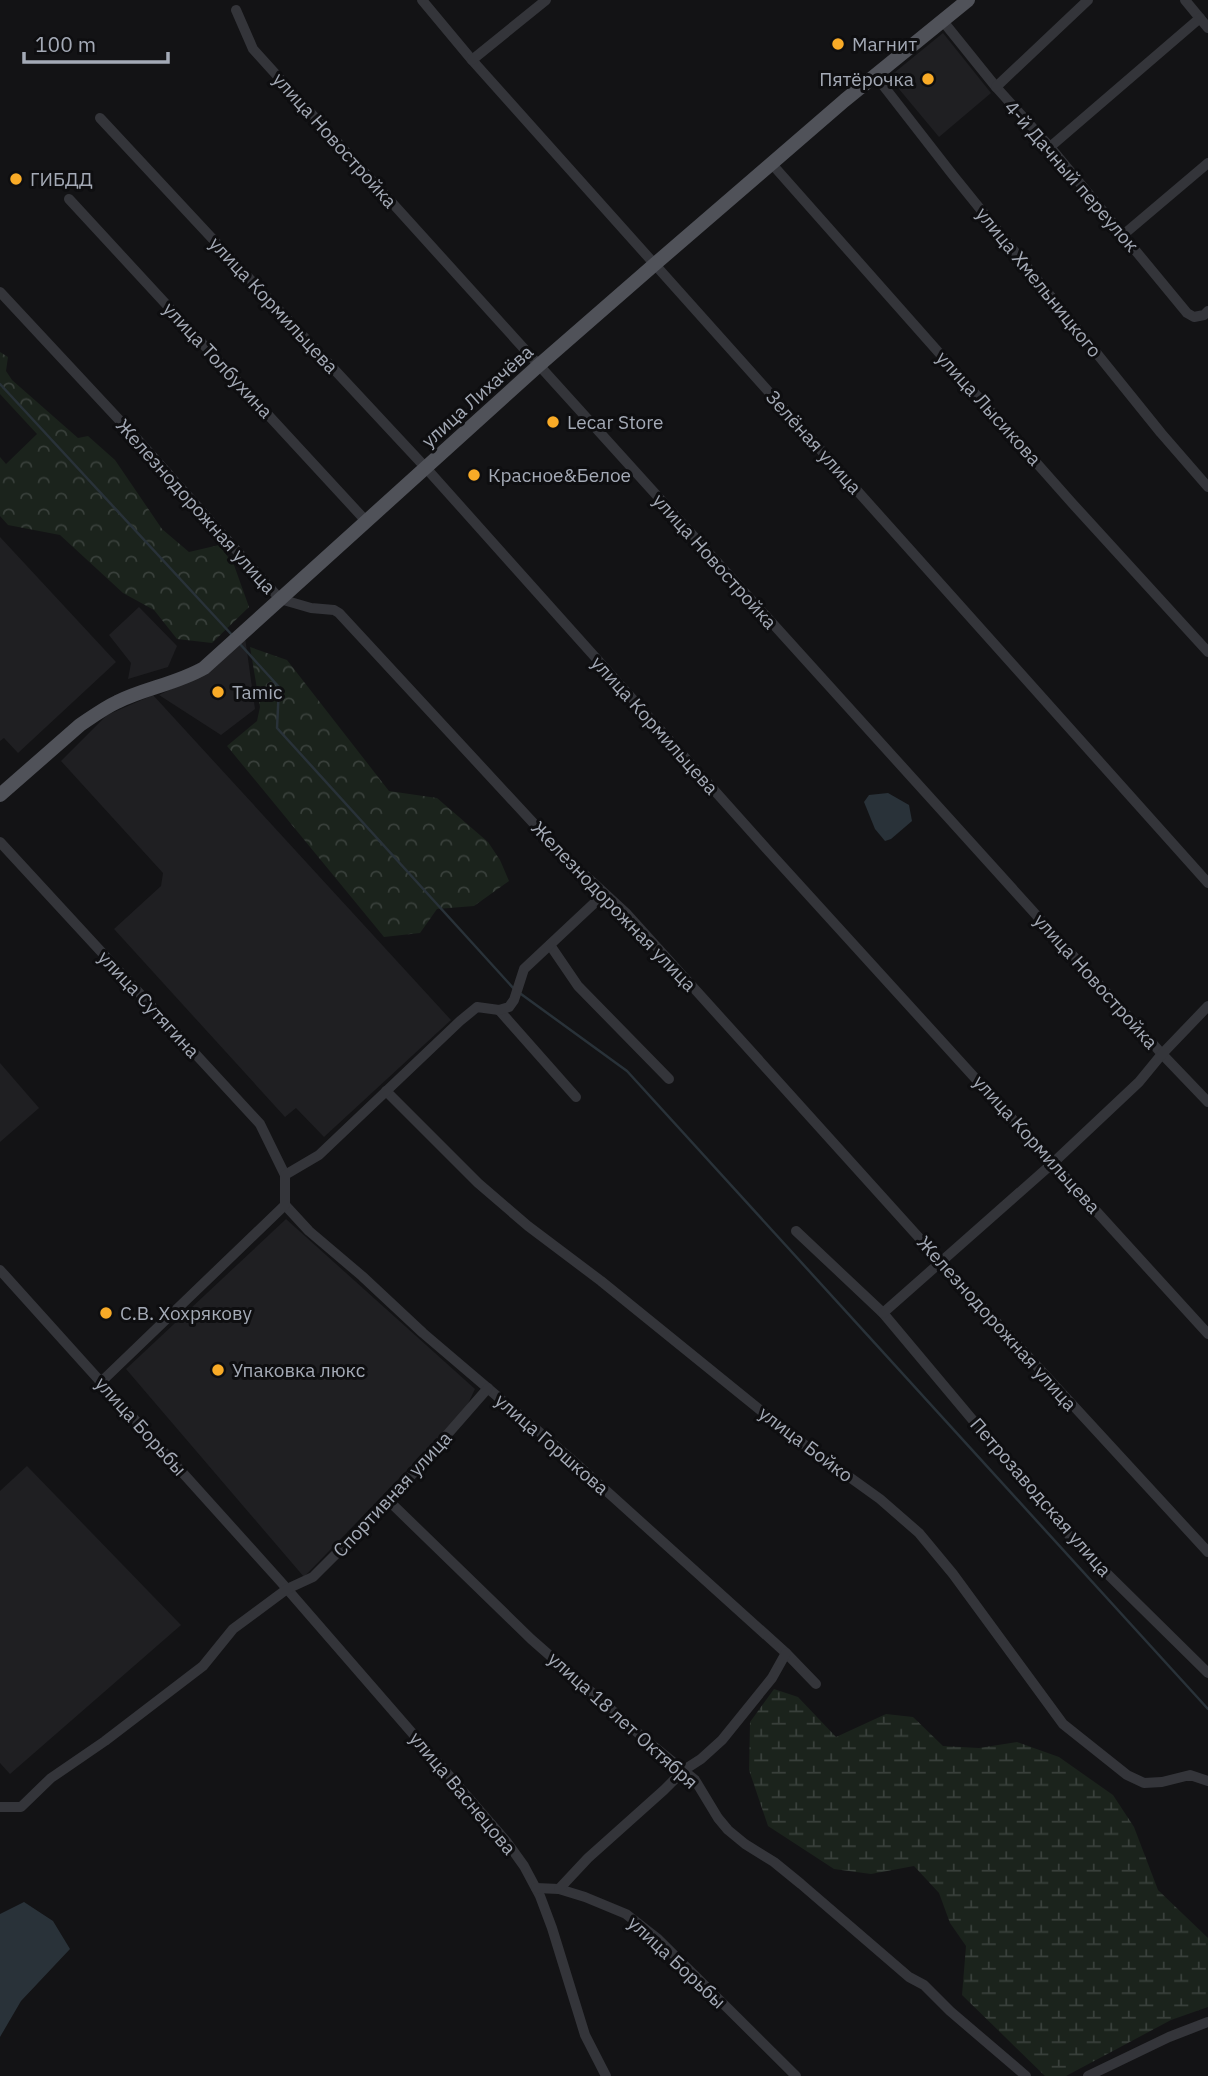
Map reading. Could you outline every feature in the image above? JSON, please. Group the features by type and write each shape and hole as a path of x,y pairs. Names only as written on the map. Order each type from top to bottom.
{"main road":[{"name":"улица Лихачёва","path":"0,795 93,716 116,702 186,678 204,668 538,366 874,75 968,0"}],"street":[{"name":"Зелёная улица","path":"422,0 472,60 1208,883"},
{"path":"472,60 546,0"},
{"path":"996,87 1087,0"},
{"path":"1185,0 1208,29"},
{"name":"улица Новостройка","path":"236,10 253,49 1208,1102"},
{"path":"1050,147 1200,18"},
{"name":"4-й Дачный переулок","path":"942,20 1187,313 1195,317 1208,311"},
{"name":"улица Хмельницкого","path":"874,75 986,217 1208,486"},
{"name":"улица Кормильцева","path":"100,118 426,468 782,866 1208,1334"},
{"name":"улица Лысикова","path":"771,163 1072,503 1208,652"},
{"path":"1123,234 1208,163"},
{"name":"улица Толбухина","path":"69,199 366,521"},
{"name":"Железнодорожная улица","path":"0,292 137,439 280,599 339,613 545,835 627,914 941,1262 1208,1552"},
{"path":"1198,476 1208,468"},
{"name":"улица Сутягина","path":"0,842 260,1124 285,1175"},
{"path":"102,1382 285,1205 285,1175 319,1155 477,1007 499,1010 509,1007 524,969 604,894"},
{"path":"550,945 578,986 669,1079"},
{"path":"883,1313 1054,1162 1139,1082 1208,1006"},
{"path":"499,1010 576,1097"},
{"name":"улица Бойко","path":"386,1091 478,1183 528,1226 611,1289 791,1435 880,1499 919,1533 953,1574 1063,1724 1127,1775 1144,1783 1190,1775 1208,1781"},
{"name":"улица Горшкова","path":"285,1205 309,1231 423,1333 571,1459 786,1653 817,1685"},
{"name":"Петрозаводская улица","path":"796,1231 883,1313 1075,1542 1208,1673"},
{"name":"улица Борьбы","path":"0,1270 284,1586"},
{"name":"Спортивная улица","path":"0,1807 21,1807 51,1778 105,1741 203,1666 233,1629 284,1586 313,1577 389,1501 488,1388"},
{"name":"улица 18 лет Октября","path":"389,1501 531,1639 646,1741 695,1780 728,1830 774,1862 909,1977 924,1985 1026,2076"},
{"name":"улица Васнецова","path":"284,1586 506,1841 524,1866 552,1928 585,2035 606,2076"},
{"path":"559,1889 588,1858 684,1770 722,1740 772,1678 786,1653"},
{"name":"улица Борьбы","path":"536,1888 559,1889 626,1914 658,1939 796,2076"},
{"path":"1088,2076 1169,2037 1208,2022"}],"shaded area":[{"path":"943,33 991,93 939,137 889,77"},
{"path":"0,537 116,662 18,753 4,738 0,741"},
{"path":"139,607 177,646 168,667 128,679 131,663 109,635"},
{"path":"245,637 255,709 221,735 159,695 196,677"},
{"path":"153,695 451,1020 324,1137 296,1108 285,1117 114,929 161,886 163,873 61,761 107,715"},
{"path":"888,793 909,805 912,821 885,841 875,829 864,802 869,795"},
{"path":"0,1063 39,1108 0,1142"},
{"path":"286,1219 475,1389 465,1410 304,1577 126,1369"},
{"path":"27,1466 181,1625 10,1774 0,1763 0,1491"},
{"path":"24,1902 53,1921 70,1949 21,2001 0,2037 0,1914"}],"green space":[{"path":"0,352 8,357 6,371 12,380 78,438 88,436 115,460 162,529 189,552 219,545 234,565 249,607 212,643 177,639 154,610 123,593 60,535 8,525 0,516 0,457 6,464 37,434 0,394"},
{"path":"250,647 287,660 389,791 437,798 488,842 509,881 474,906 437,909 420,933 384,937 227,746 257,721 260,707"},
{"path":"774,1689 798,1697 836,1737 886,1714 913,1717 943,1746 979,1748 1017,1742 1059,1757 1113,1795 1134,1827 1158,1890 1208,1938 1208,2007 1171,2020 1066,2076 1045,2076 962,1995 966,1946 950,1923 939,1893 914,1866 871,1874 834,1869 768,1826 749,1770 750,1722"}],"waterway":[{"path":"0,384 232,635"},
{"path":"239,643 279,687 277,728 515,990"},
{"path":"521,994 627,1071 1208,1709"}],"place":[{"name":"Магнит","path":"838,44"},
{"name":"Пятёрочка","path":"928,79"},
{"name":"ГИБДД","path":"16,179"},
{"name":"Lecar Store","path":"553,422"},
{"name":"Красное&Белое","path":"474,475"},
{"name":"Tamic","path":"218,692"},
{"name":"С.В. Хохрякову","path":"106,1313"},
{"name":"Упаковка люкс","path":"218,1370"}]}
